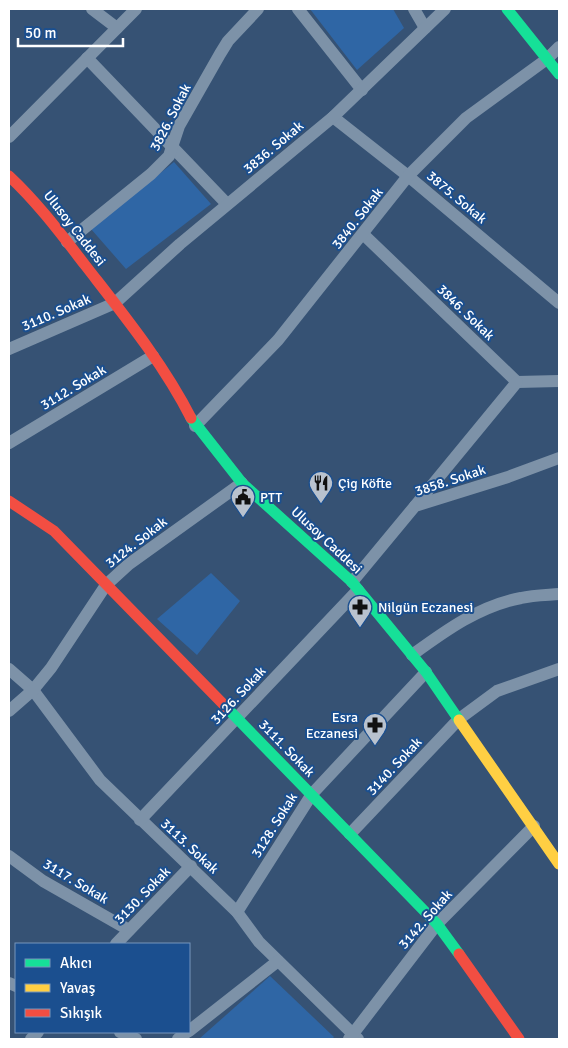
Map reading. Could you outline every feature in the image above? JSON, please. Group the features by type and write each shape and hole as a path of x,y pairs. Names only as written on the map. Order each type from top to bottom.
{"street":[{"path":"92,9 117,28"},
{"path":"9,137 136,9"},
{"name":"3826. Sokak","path":"68,242 151,174 169,156 179,126 228,41 258,9"},
{"path":"298,9 362,90"},
{"path":"414,9 425,28"},
{"name":"3836. Sokak","path":"115,303 180,244 334,117 445,9"},
{"path":"507,9 559,74"},
{"name":"3840. Sokak","path":"195,426 278,340 364,234 408,176 466,118 547,59 559,46"},
{"path":"87,58 228,204"},
{"name":"3875. Sokak","path":"334,117 559,302"},
{"name":"Ulusoy Caddesi","path":"9,176 32,197 115,303 154,356 180,397 195,426 242,483 355,586 426,672 559,864"},
{"name":"3846. Sokak","path":"364,234 516,382"},
{"name":"3110. Sokak","path":"9,349 115,303"},
{"name":"3112. Sokak","path":"9,443 154,356"},
{"path":"415,506 516,382 559,381"},
{"name":"3858. Sokak","path":"355,586 415,506 508,477 559,458"},
{"name":"3124. Sokak","path":"9,711 33,690 51,668 106,585 129,564 242,483"},
{"name":"3111. Sokak","path":"9,501 54,531 437,924 520,1039"},
{"name":"3126. Sokak","path":"140,820 238,718 355,586"},
{"path":"412,655 451,627 481,611 521,598 559,594"},
{"name":"3113. Sokak","path":"9,669 33,690 100,780 237,912 259,942 353,1038"},
{"name":"3140. Sokak","path":"350,834 459,719 497,691 559,669"},
{"name":"3128. Sokak","path":"237,912 312,794 426,672"},
{"name":"3142. Sokak","path":"353,1038 437,924 534,826"},
{"name":"3117. Sokak","path":"9,856 44,881 129,930"},
{"name":"3130. Sokak","path":"117,943 191,866"},
{"path":"190,1029 278,961"},
{"path":"122,1033 136,1039"}],"shaded area":[{"path":"310,9 393,9 404,28 357,70"},
{"path":"174,162 211,204 126,269 91,229"},
{"path":"211,573 240,601 197,655 157,619"},
{"path":"270,976 334,1037 332,1039 199,1039"}],"traffic: fast":[{"path":"507,9 559,74"},
{"path":"191,418 242,483 352,582 426,672 459,720"},
{"path":"227,708 437,924 459,954"}],"traffic: slow":[{"path":"459,720 559,864"}],"traffic: jam":[{"path":"9,176 49,219 128,320 168,378 191,418"},
{"path":"9,501 54,531 227,708"},
{"path":"459,954 519,1039"}],"place":[{"name":"Çig Köfte","path":"321,504"},
{"name":"PTT","path":"243,518"},
{"name":"Nilgün Eczanesi","path":"360,628"},
{"name":"Esra Eczanesi","path":"375,746"}]}
